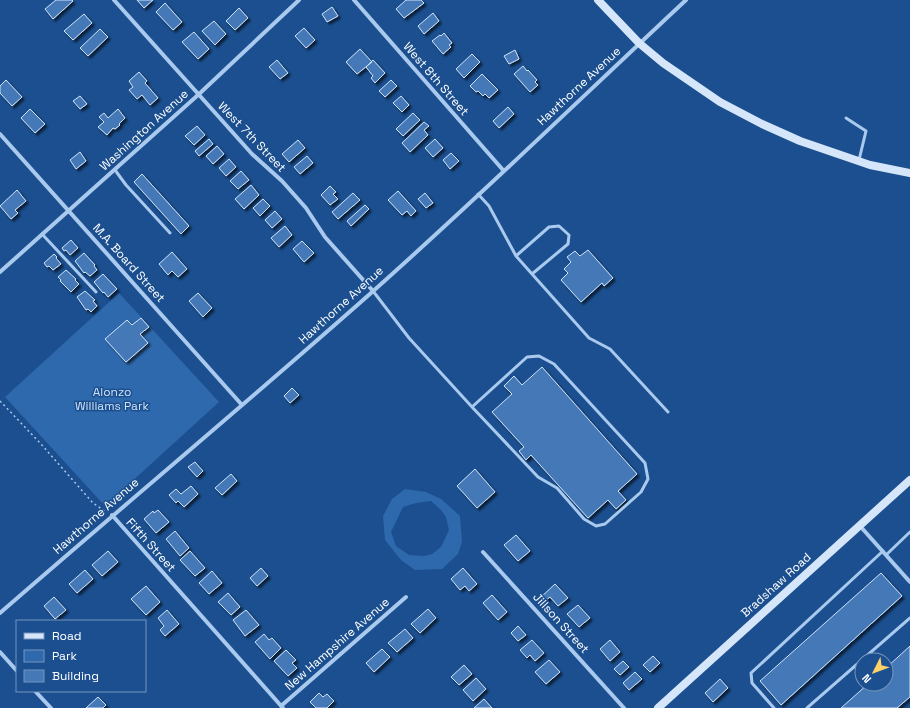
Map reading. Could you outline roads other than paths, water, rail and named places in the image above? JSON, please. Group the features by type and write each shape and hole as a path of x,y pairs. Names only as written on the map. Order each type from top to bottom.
{"main road":[{"path":"598,0 640,43 663,63 720,102 762,124 800,141 870,165 910,173"},
{"name":"Bradshaw Road","path":"658,708 910,480"}],"street":[{"name":"West 7th Street","path":"114,0 252,154 282,181 306,208 326,237 372,291"},
{"name":"Washington Avenue","path":"0,272 198,95 299,0"},
{"name":"West 8th Street","path":"354,0 503,170"},
{"name":"Hawthorne Avenue","path":"0,613 372,291 686,0"},
{"name":"M.A. Board Street","path":"0,134 242,405"},
{"name":"Fifth Street","path":"112,515 282,707"},
{"path":"860,526 910,582"},
{"name":"Jillson Street","path":"483,552 624,708"},
{"name":"New Hampshire Avenue","path":"282,707 406,597"},
{"path":"0,652 16,670"},
{"path":"36,692 50,708"}],"lane":[{"path":"846,118 866,131 858,161"},
{"path":"115,170 170,233"},
{"path":"478,194 489,206 516,256 589,338 610,349 668,412"},
{"path":"516,256 549,227 559,226 569,235 568,244 532,274"},
{"path":"42,234 96,292"},
{"path":"372,291 409,338 472,407 538,477 557,488 584,519 596,526 605,524 641,492 648,479 645,463 554,364 539,356 527,357 472,407"},
{"path":"774,708 752,683 751,673 884,553 910,532"},
{"path":"807,708 910,618"}],"park label":[{"name":"Alonzo Williams Park","path":"112,399"}]}
